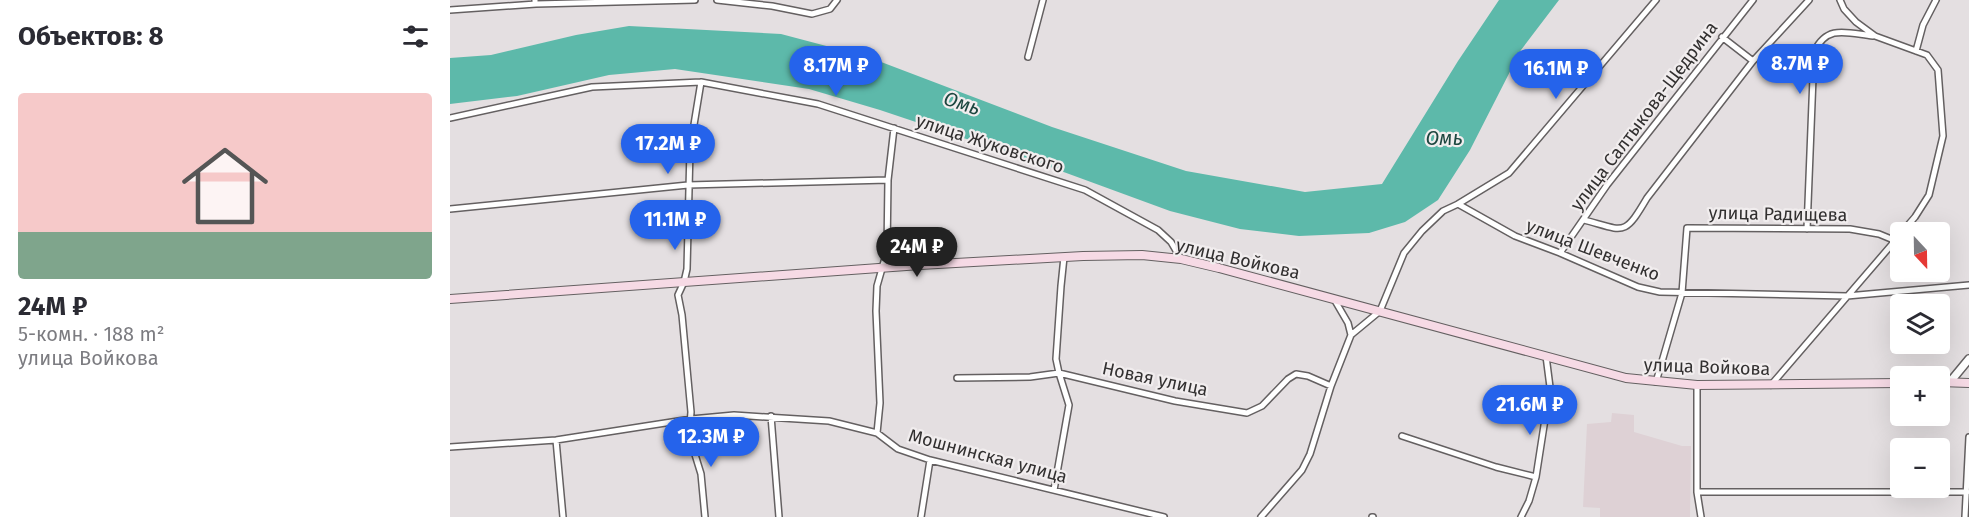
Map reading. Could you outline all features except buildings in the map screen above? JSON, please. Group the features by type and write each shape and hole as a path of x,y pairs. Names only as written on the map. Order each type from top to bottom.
{"main road":[{"name":"улица Войкова","path":"450,299 883,268 1064,257 1142,255 1181,259 1626,378 1697,385 1890,383"},
{"path":"1950,382 1969,383"}],"street":[{"path":"450,10 535,1 695,0"},
{"path":"717,0 772,6 812,14 830,9 837,0"},
{"path":"1028,57 1043,0"},
{"path":"1261,517 1302,470 1310,454 1331,386 1351,335 1380,311 1404,253 1422,231 1443,212 1509,173 1656,0"},
{"name":"улица Салтыкова-Щедрина","path":"1560,253 1607,185 1753,0"},
{"path":"1584,220 1618,229 1632,223 1647,198 1753,60 1809,0"},
{"path":"1840,0 1844,9 1856,22 1875,36"},
{"path":"1918,51 1923,25 1936,0"},
{"path":"1807,229 1814,52 1824,37 1836,32 1875,36 1918,51 1927,55 1938,70 1943,136 1929,195 1911,222"},
{"path":"1722,37 1753,60"},
{"path":"701,82 690,149 687,269 678,295 682,315 691,419 689,435 701,474 705,517"},
{"name":"улица Жуковского","path":"450,118 592,87 701,82 818,104 1085,190 1158,230 1171,242 1181,259"},
{"path":"877,433 880,403 877,286 887,251 888,180 894,128"},
{"path":"450,209 688,185 888,180"},
{"name":"улица Шевченко","path":"1458,204 1515,236 1638,287 1660,292 1846,296 1969,285"},
{"name":"улица Радищева","path":"1682,293 1687,228 1868,232 1890,239"},
{"path":"1771,385 1890,248"},
{"path":"1054,490 1069,405 1056,359 1064,257"},
{"path":"1656,382 1682,293"},
{"path":"1333,298 1348,323 1351,335"},
{"path":"1521,517 1529,501 1536,477 1550,387 1546,356"},
{"path":"1950,382 1969,358"},
{"name":"Новая улица","path":"957,378 1030,377 1059,373 1175,401 1247,412 1262,406 1288,379 1296,374 1308,376 1331,386"},
{"path":"1697,385 1697,492 1701,517"},
{"name":"Мошнинская улица","path":"450,447 556,441 691,419 734,415 829,421 877,433 898,449 930,460 1164,517"},
{"path":"771,416 779,517"},
{"path":"1402,436 1496,467 1536,477"},
{"path":"1965,517 1969,437"},
{"path":"556,441 563,517"},
{"path":"921,517 930,460"},
{"path":"1697,492 1967,492"}],"shaded area":[{"path":"1612,413 1634,415 1634,432 1682,446 1691,446 1690,517 1600,517 1600,508 1583,507 1587,424 1611,422"}],"water":[{"name":"Омь","path":"1499,0 1559,0 1521,50 1470,150 1438,200 1405,222 1369,233 1299,236 1240,229 1170,211 1050,167 880,110 809,89 675,69 609,75 517,96 450,104 450,58 491,55 576,35 629,26 781,34 868,57 1052,127 1186,171 1305,192 1382,184 1458,61"}]}
